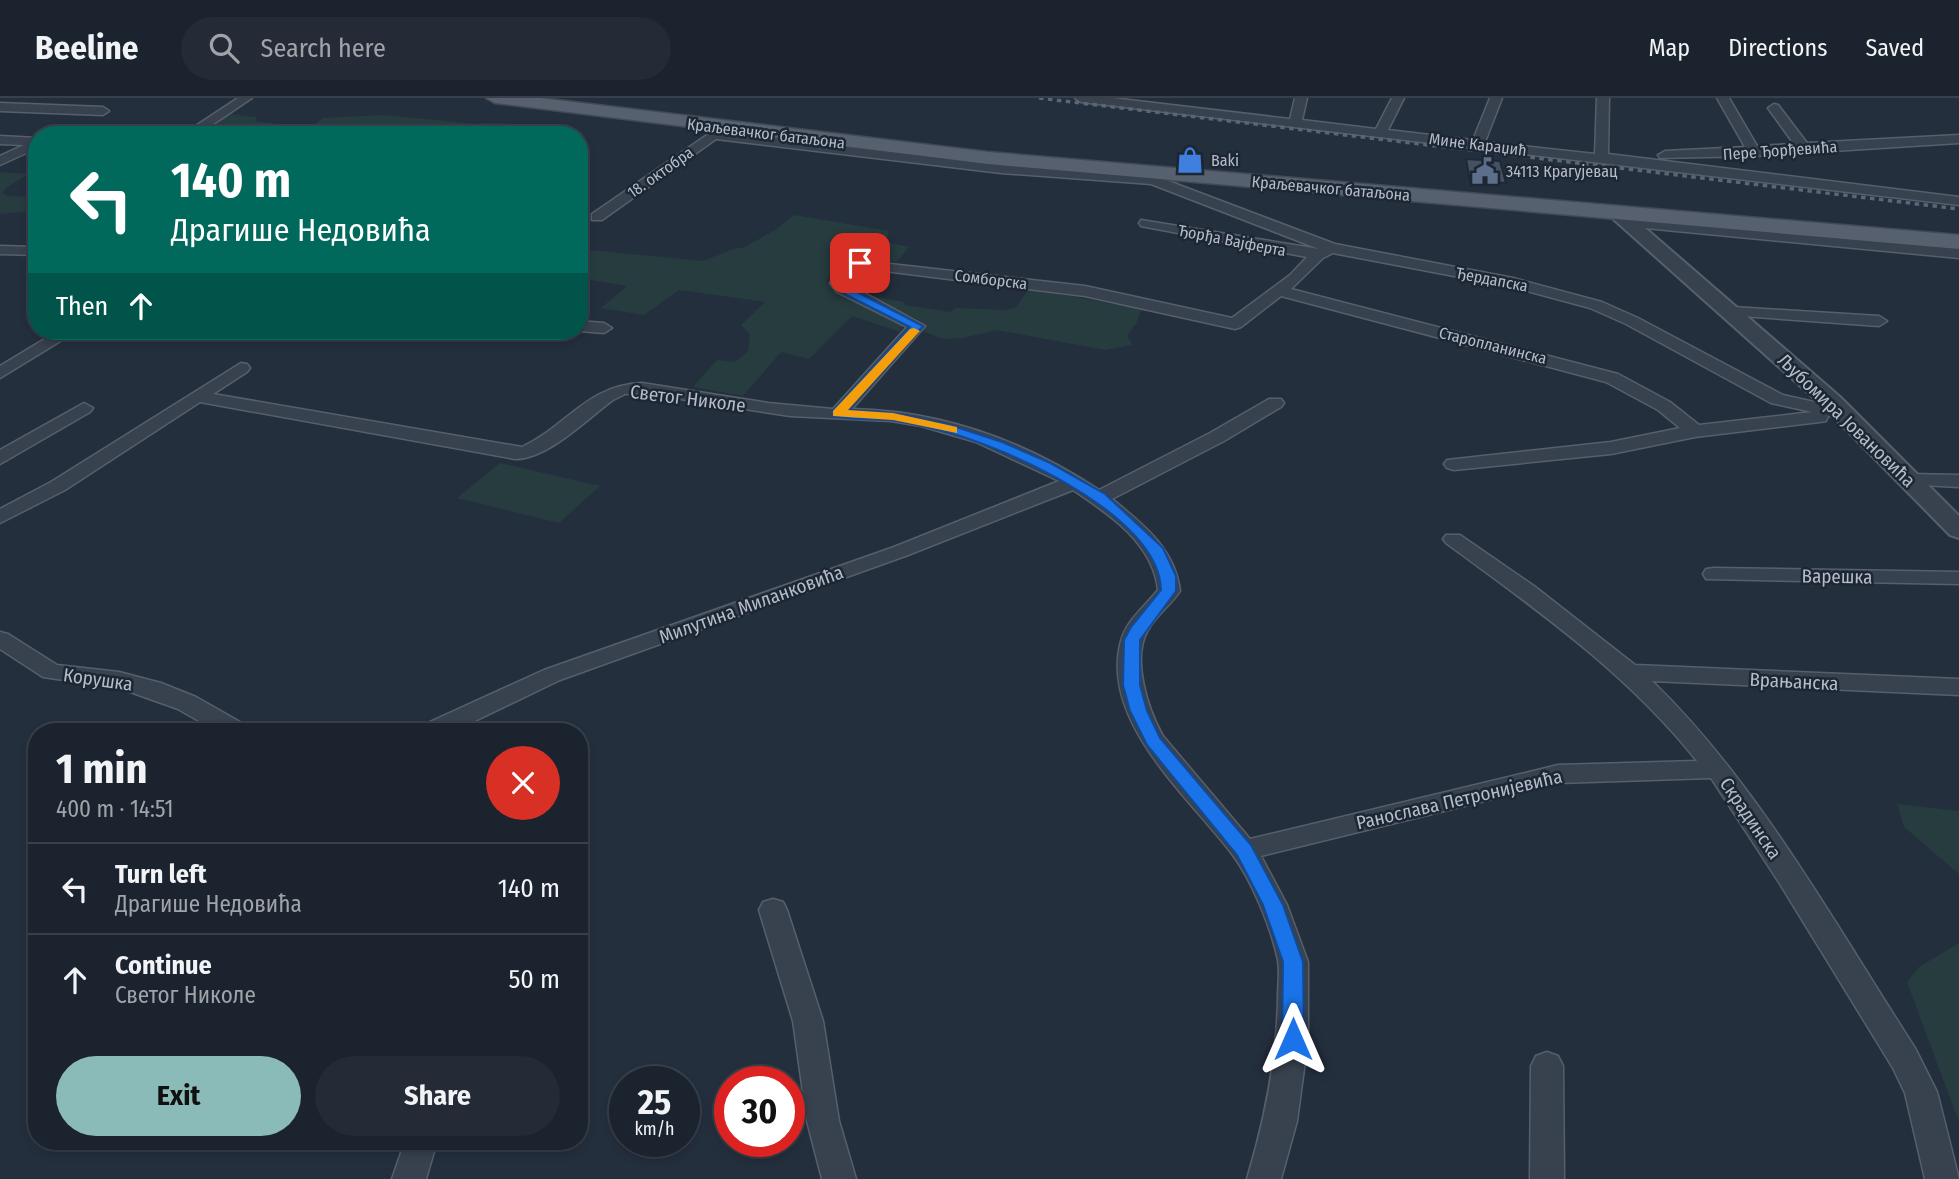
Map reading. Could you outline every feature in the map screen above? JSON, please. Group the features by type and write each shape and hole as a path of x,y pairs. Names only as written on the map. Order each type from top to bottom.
{"main road":[{"name":"Краљевачког батаљона","path":"495,98 718,131 947,154 1623,218 1959,242"}],"street":[{"path":"202,126 246,98"},
{"name":"Мине Караџић","path":"1081,98 1144,101 1216,114 1959,201"},
{"path":"1216,114 1225,98"},
{"path":"1295,123 1301,98"},
{"path":"1380,133 1398,98"},
{"path":"1478,144 1496,98"},
{"path":"1601,159 1603,98"},
{"path":"1723,98 1754,152"},
{"path":"0,107 103,111"},
{"path":"1774,108 1803,148"},
{"path":"718,131 974,166 1156,182"},
{"name":"18. октобра","path":"597,217 718,131"},
{"name":"Пере Ђорђевића","path":"1601,159 1959,139"},
{"path":"0,140 28,141"},
{"path":"0,161 28,147"},
{"name":"Ђердапска","path":"1129,171 1325,252 1513,283 1596,305 1644,327 1777,399 1844,414"},
{"path":"1623,218 1959,253"},
{"name":"Љубомира Јовановића","path":"1623,218 1733,312 1844,414 1959,530"},
{"name":"Ђорђа Вајферта","path":"1146,223 1325,252"},
{"path":"0,250 28,251"},
{"name":"Сомборска","path":"838,414 917,326 843,289 838,283 852,266 860,263 1085,291 1235,324 1325,252"},
{"name":"Старопланинска","path":"1277,290 1612,378 1664,406 1695,431"},
{"path":"1733,312 1879,321"},
{"path":"588,327 604,328"},
{"path":"0,373 54,340"},
{"path":"0,517 74,476 241,368"},
{"name":"Светог Николе","path":"200,397 525,453 538,447 607,396 622,389 642,388 800,412 893,416 946,428 998,445 1100,497 1157,551 1168,576 1169,591 1132,640 1132,685 1143,724 1153,741 1244,850 1273,905 1293,962 1293,1039 1280,1121 1264,1179"},
{"path":"1100,497 1217,437 1275,403"},
{"path":"0,458 84,408"},
{"path":"1454,464 1611,448 1695,431 1844,414"},
{"path":"1909,480 1959,481"},
{"name":"Милутина Миланковића","path":"449,723 552,675 901,551 1074,482"},
{"name":"Скрадинска","path":"1454,539 1526,591 1629,672 1676,718 1718,769 1790,877 1922,1091 1941,1179"},
{"name":"Варешка","path":"1714,574 1959,578"},
{"name":"Корушка","path":"0,639 51,672 119,680 153,689 187,703 222,723"},
{"name":"Врањанска","path":"1629,672 1959,687"},
{"name":"Ранослава Петронијевића","path":"1244,850 1558,774 1718,769"},
{"path":"774,910 808,1021 823,1121 839,1179"},
{"path":"1547,1066 1547,1179"},
{"path":"409,1179 418,1150"}],"green space":[{"path":"230,114 257,117 255,121 286,125 315,124 323,118 383,115 518,126 209,126"},
{"path":"0,172 28,174 2,193 28,197 28,211 0,214"},
{"path":"794,215 889,231 886,242 909,247 897,262 857,259 848,262 840,266 826,283 904,323 900,332 852,316 809,359 781,352 743,396 693,387 717,360 735,362 748,351 750,334 741,325 765,302 679,290 644,315 601,308 627,286 588,280 588,250 703,261 736,248 743,248 775,230"},
{"path":"1029,289 1142,309 1136,324 1127,335 1132,345 1105,350 997,330 963,338 943,339 923,331 924,326 918,320 866,295 904,302 904,305 951,312 955,308 1007,310 1016,307"},
{"path":"500,463 600,486 559,523 457,498"},
{"path":"1897,804 1959,811 1959,874 1904,827"},
{"path":"1959,943 1959,1122 1907,982 1919,967"}],"building":[{"name":"34113 Крагујевац","path":"1466,159 1500,161 1506,183 1470,181"}],"railway":[{"path":"1039,98 1959,209"}],"slow traffic":[{"path":"914,331 838,414 893,416 953,430"}],"place":[{"name":"Baki","path":"1190,160"},
{"name":"34113 Крагујевац","path":"1485,171"}],"route":[{"path":"860,263 852,266 838,283 843,289 917,326 912,335 838,414 893,416 946,428 998,445 1043,465 1100,497 1157,551 1168,576 1169,591 1132,640 1132,685 1139,711 1153,741 1244,850 1273,905 1293,962 1293,1039"}]}
